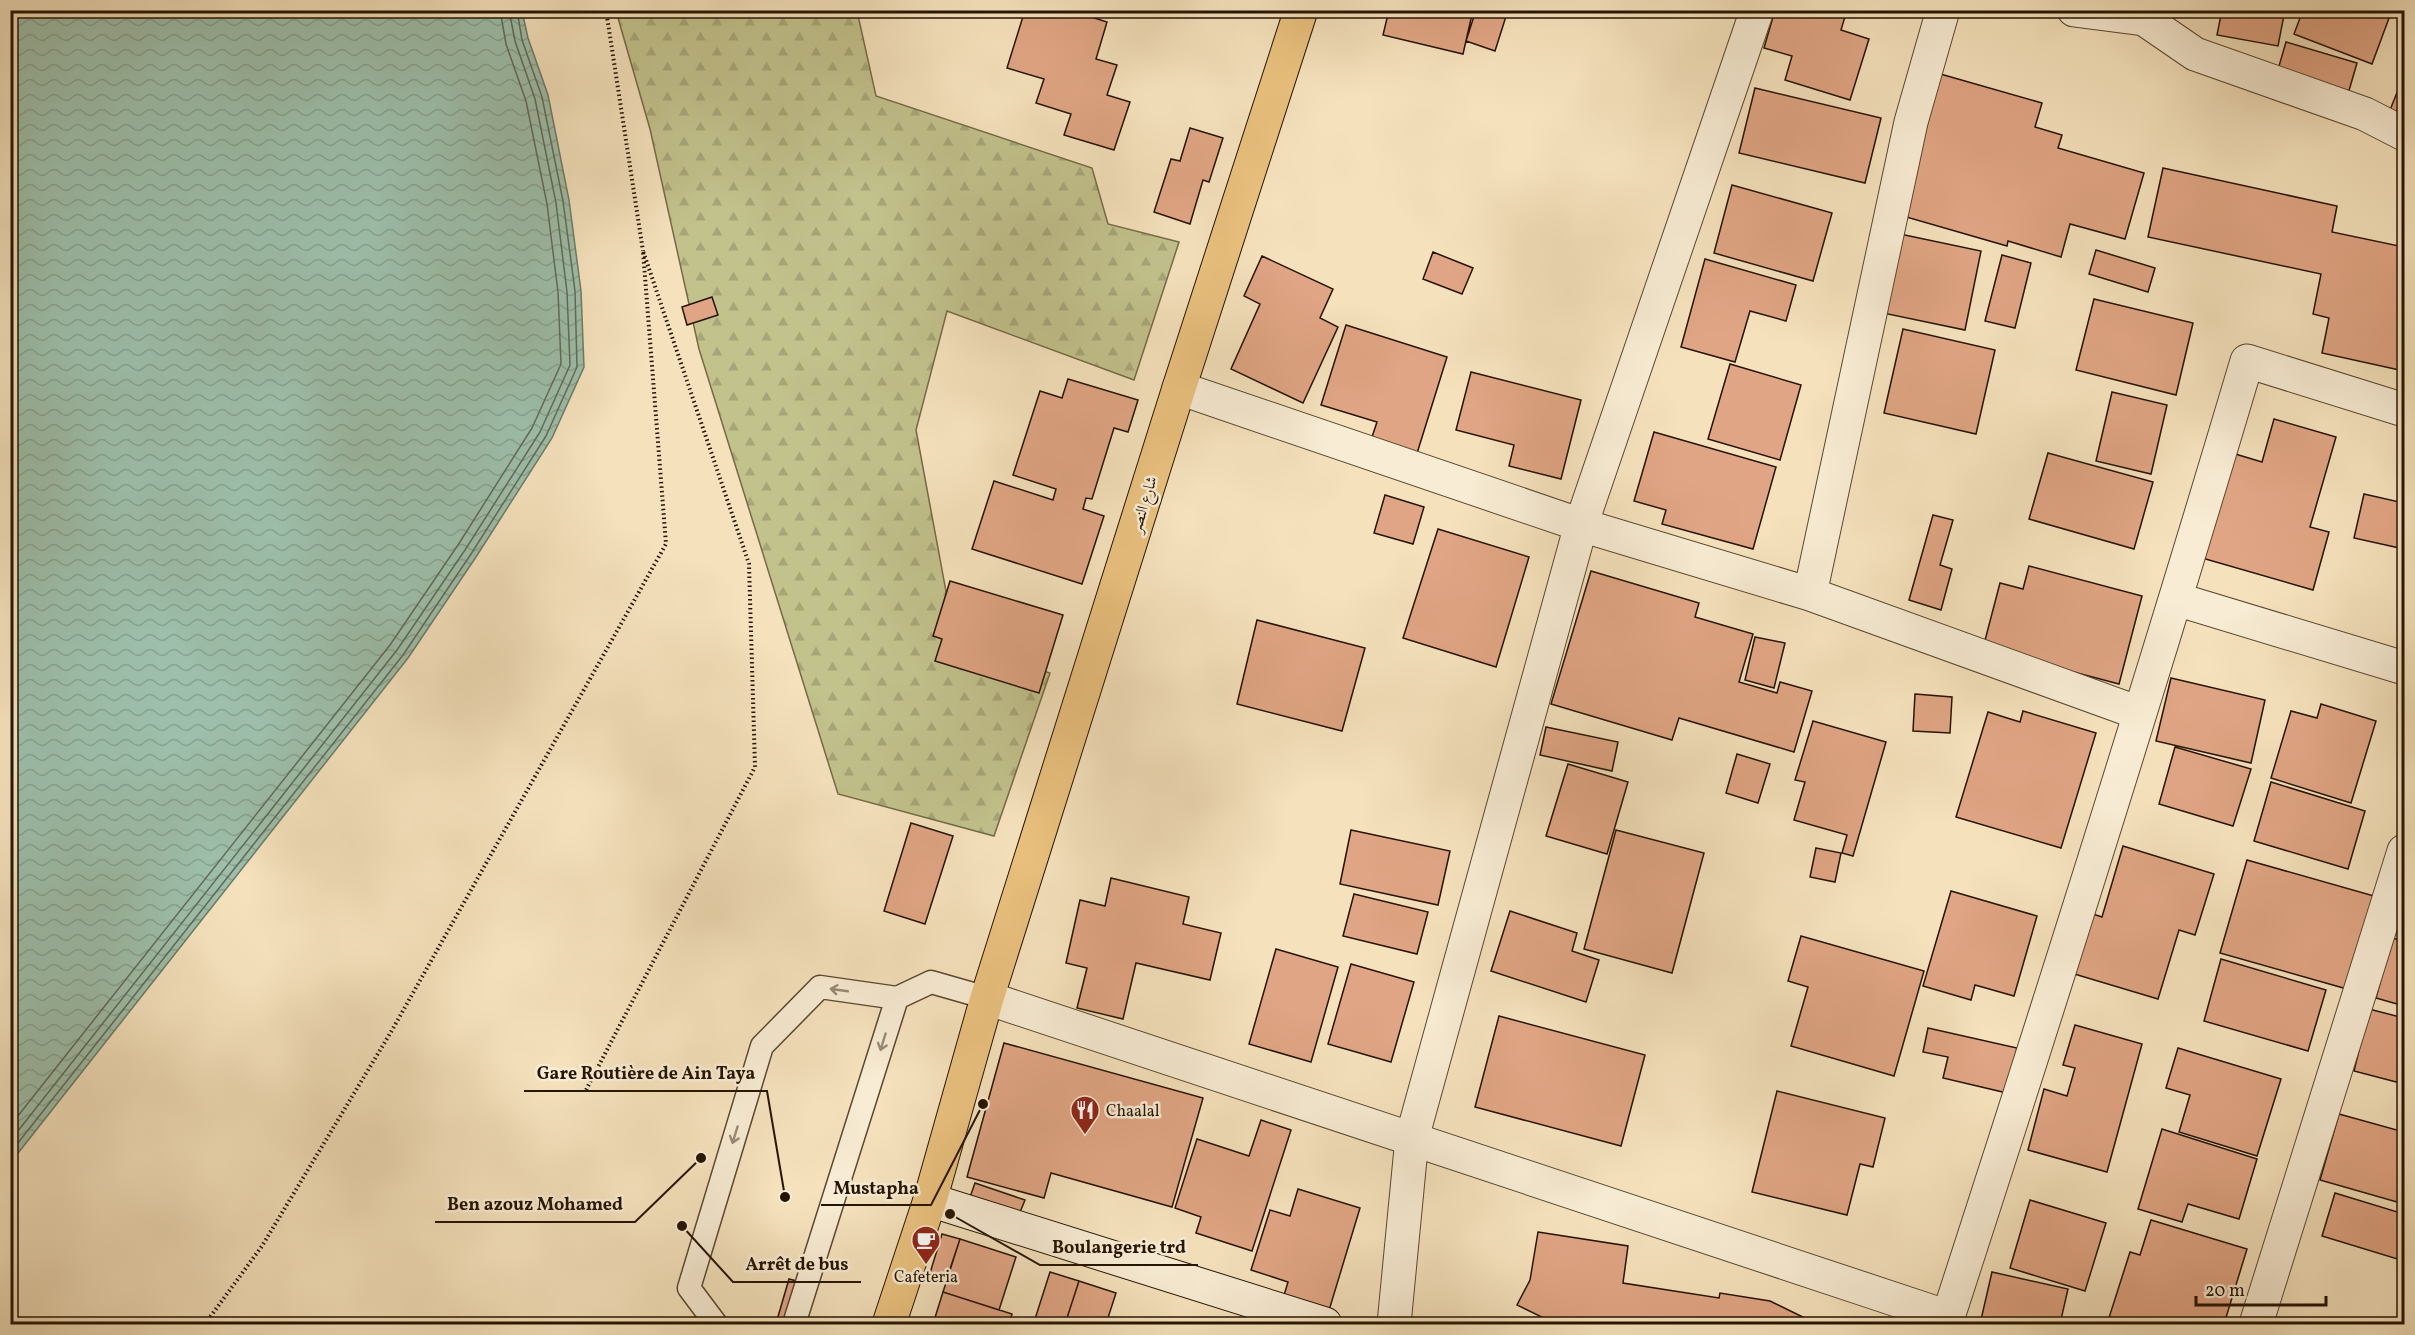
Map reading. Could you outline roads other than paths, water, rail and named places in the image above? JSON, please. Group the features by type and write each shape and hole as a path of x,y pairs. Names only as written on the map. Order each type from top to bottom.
{"main road":[{"name":"شارع النصر","path":"890,1324 930,1200 987,998 1179,387 1302,10"}],"street":[{"path":"1394,1324 1412,1138 1581,525 1757,10"},
{"path":"1810,594 1911,122 1943,10"},
{"path":"2074,10 2144,19 2195,54 2365,114 2404,134"},
{"path":"987,998 1412,1138 1948,1321 2062,966 2247,362 2404,410"},
{"path":"1179,387 1581,525 1810,594 2139,713"},
{"path":"2176,598 2404,668"},
{"path":"2256,1324 2404,851"},
{"path":"930,1200 1325,1324"}],"lane":[{"path":"716,1324 689,1288 762,1046 820,987 897,998 931,982 987,998"},
{"path":"794,1324 897,998"}],"water":[{"path":"11,10 522,11 528,38 548,95 569,200 581,291 584,367 552,438 408,658 11,1162"}],"place":[{"name":"Mustapha","path":"983,1104"},
{"name":"Chaalal","path":"1085,1136"},
{"name":"Ben azouz Mohamed","path":"701,1158"},
{"name":"Gare Routière de Ain Taya","path":"785,1197"},
{"name":"Boulangerie trd","path":"950,1214"},
{"name":"Arrêt de bus","path":"682,1226"},
{"name":"Cafeteria","path":"926,1266"}]}
